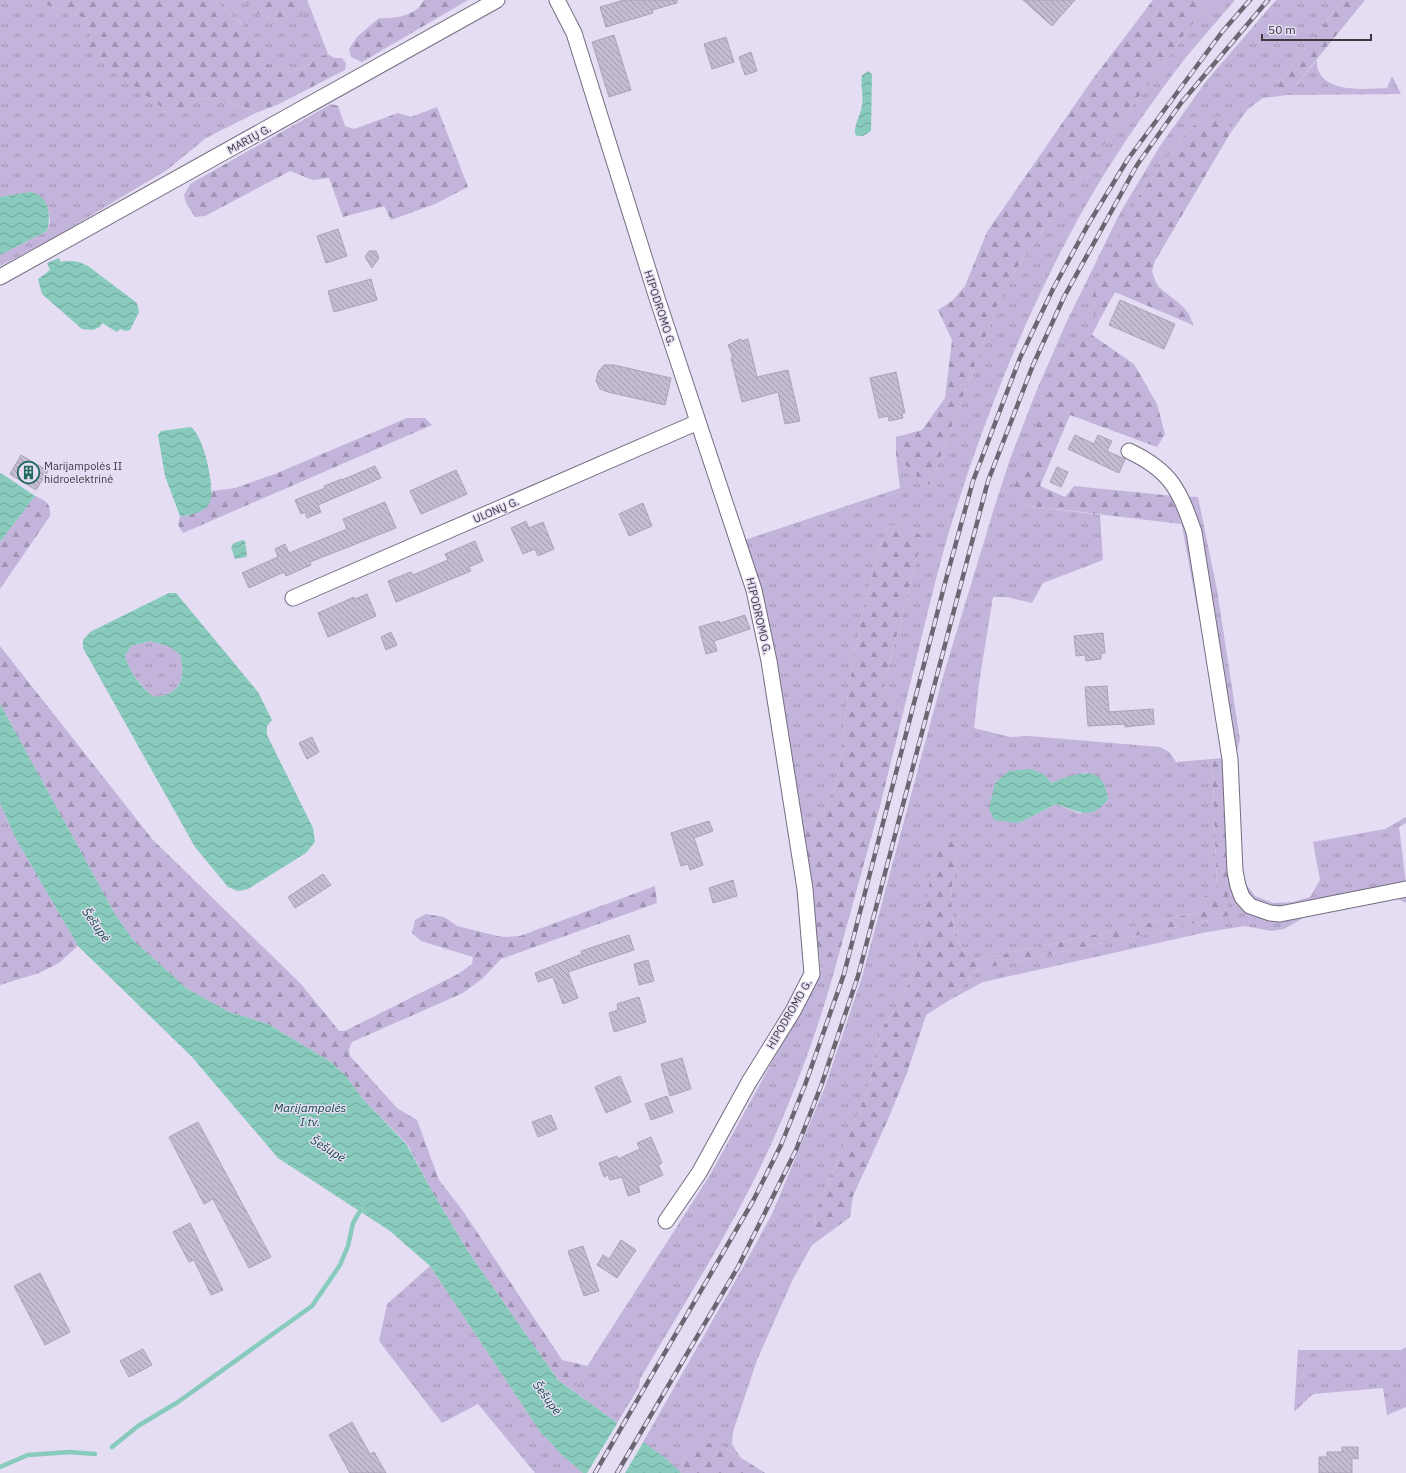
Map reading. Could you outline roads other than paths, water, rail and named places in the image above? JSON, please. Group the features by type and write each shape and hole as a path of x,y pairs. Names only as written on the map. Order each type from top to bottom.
{"street":[{"name":"MARIŲ G.","path":"0,277 497,0"},
{"name":"HIPODROMO G.","path":"557,0 574,33 602,128 754,590 770,661 805,889 812,974 793,1011 749,1082 698,1173 666,1221"},
{"name":"ULONŲ G.","path":"293,598 698,422"},
{"path":"1129,451 1149,460 1169,478 1183,500 1194,532 1230,759 1235,870 1242,897 1250,906 1270,914 1280,914 1406,890"}],"water":[{"path":"869,71 872,75 871,131 863,136 858,136 855,134 855,130 861,109 862,75"},
{"path":"31,192 42,198 48,207 49,219 47,231 0,255 0,197"},
{"path":"59,258 61,262 75,261 88,266 137,303 139,312 130,330 126,331 120,329 117,332 102,323 100,327 93,330 82,329 42,294 38,279 50,270 47,263"},
{"path":"191,427 196,432 204,451 210,474 211,495 210,502 201,511 180,516 165,476 158,435 161,431"},
{"path":"1,473 35,496 0,542 0,475"},
{"path":"243,540 245,541 247,555 246,557 235,559 231,547 234,543"},
{"path":"169,593 176,593 258,692 272,720 267,726 267,735 313,828 315,842 306,853 248,889 238,891 228,887 195,847 83,648 83,640 90,632","holes":["150,641 168,646 180,654 182,663 182,678 176,689 170,693 154,697 136,679 125,656 131,646"]},
{"name":"Marijampolės I tv.","path":"0,704 115,914 133,940 186,988 229,1012 268,1024 331,1062 346,1076 362,1098 407,1145 433,1193 469,1253 558,1380 664,1457 681,1473 583,1473 561,1454 539,1430 430,1266 390,1231 278,1158 192,1057 78,946 15,837 0,803"},
{"path":"1031,769 1045,775 1051,783 1079,774 1087,773 1094,775 1100,779 1105,787 1108,799 1102,806 1090,813 1078,812 1056,804 1019,823 994,820 989,809 995,783 1009,771"}],"waterway":[{"path":"112,1447 138,1426 178,1402 312,1306 340,1265 348,1246 353,1223 363,1206"},
{"path":"0,1467 28,1455 70,1452 95,1454"}],"railway":[{"path":"595,1473 753,1201 781,1145 805,1085 844,974 945,583 973,481 1020,358 1053,289 1089,223 1128,159 1222,32 1250,0"},
{"path":"617,1473 738,1267 796,1150 821,1086 858,976 988,481 1033,365 1064,297 1137,165 1181,103 1268,0"}],"place":[{"name":"Marijampolės II hidroelektrinė","path":"29,472"}],"water label":[{"name":"Šešupė","path":"96,925"},
{"name":"Šešupė","path":"328,1149"},
{"name":"Šešupė","path":"547,1398"}]}
